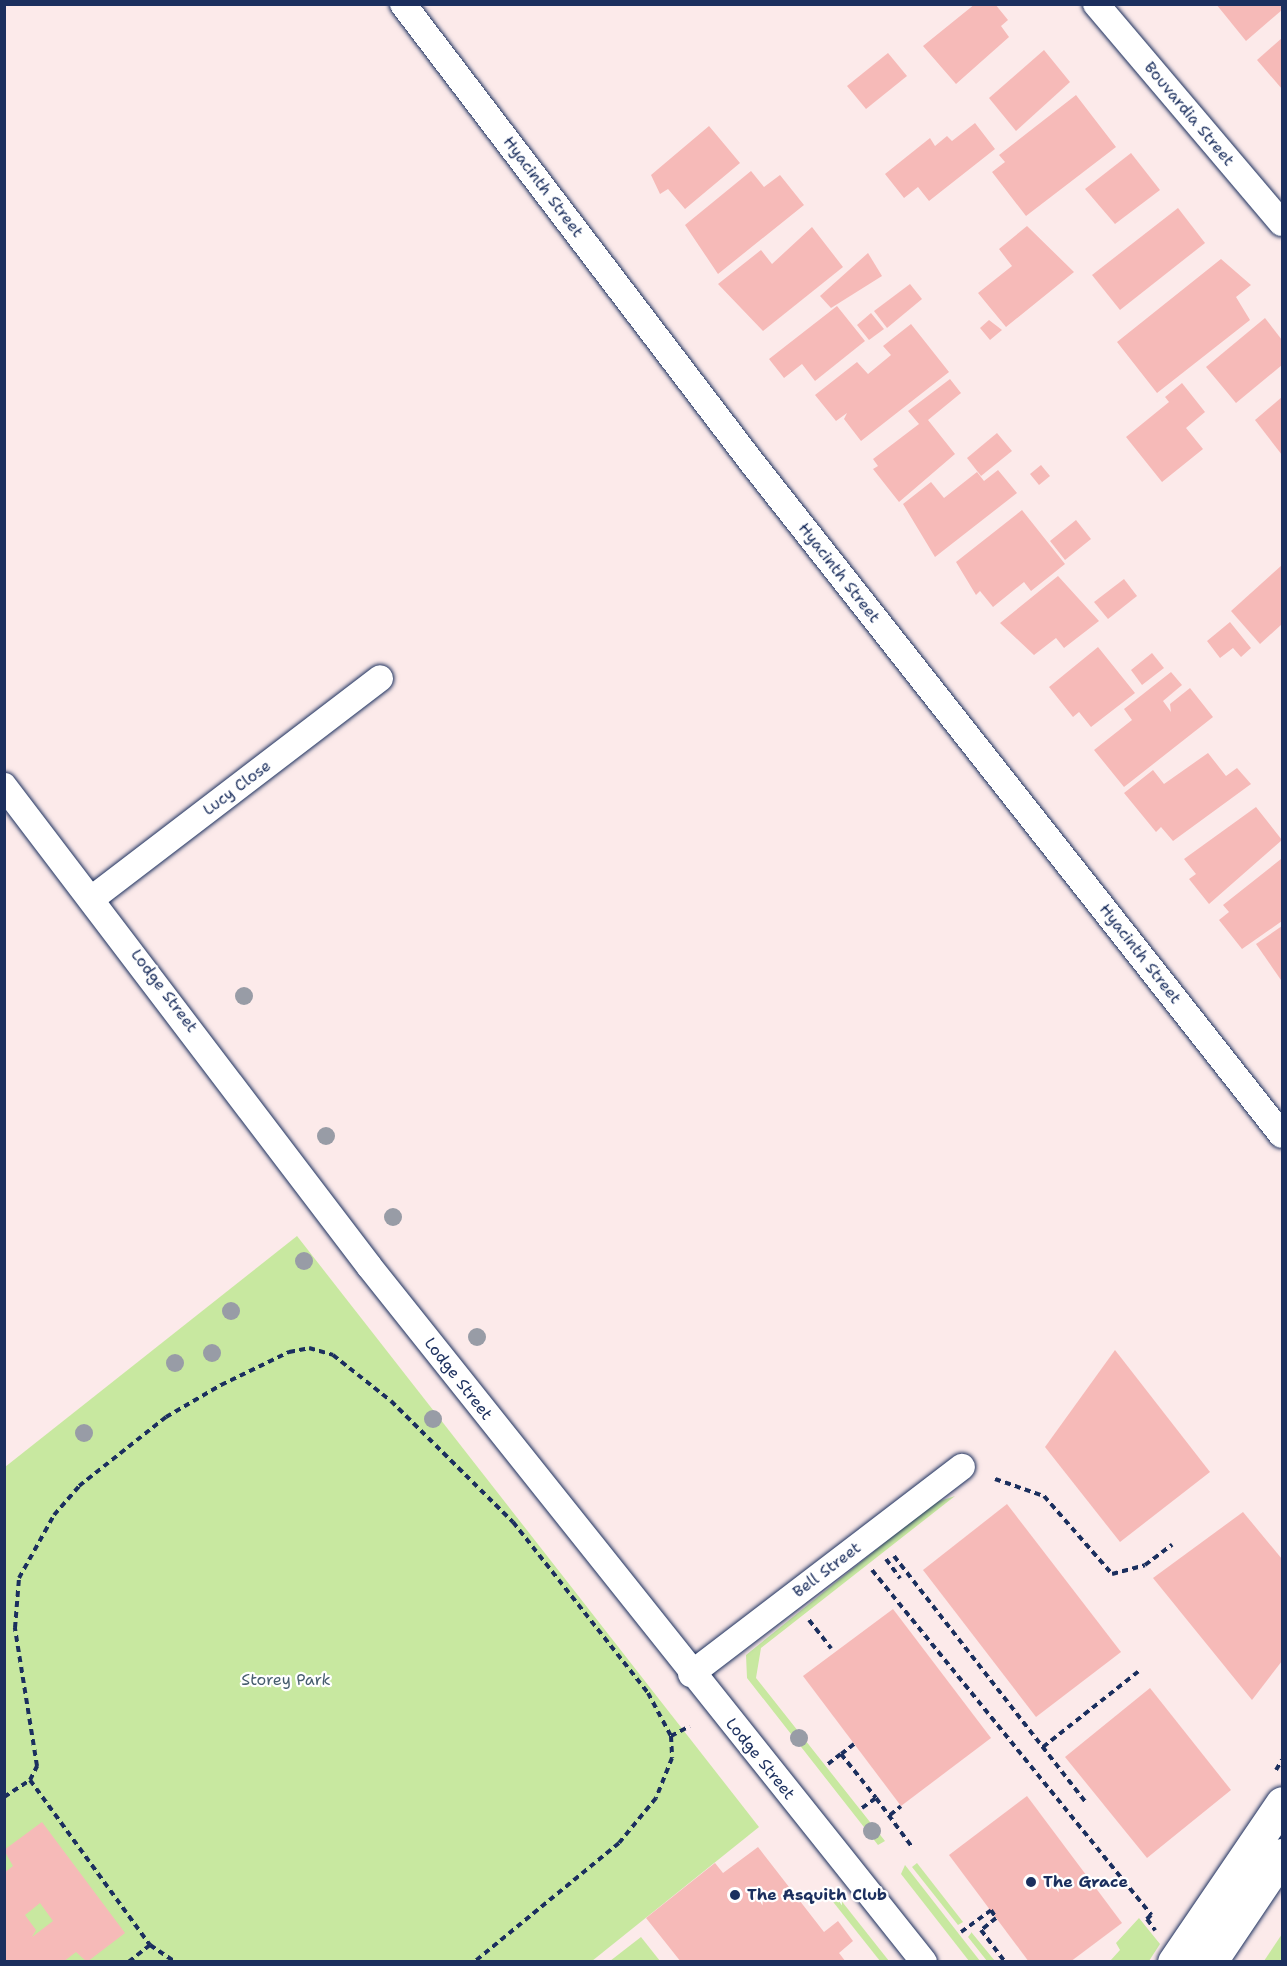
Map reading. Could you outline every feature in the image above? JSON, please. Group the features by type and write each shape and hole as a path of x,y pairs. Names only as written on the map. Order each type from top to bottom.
{"main road":[{"path":"1174,1962 1282,1803"},
{"path":"1210,1962 1282,1855"}],"street":[{"name":"Hyacinth Street","path":"403,4 758,469 1282,1135"},
{"name":"Bouvardia Street","path":"1096,4 1282,223"},
{"name":"Lucy Close","path":"93,897 380,678"},
{"name":"Lodge Street","path":"4,786 93,897 369,1266 691,1674 924,1962"},
{"name":"Bell Street","path":"691,1674 962,1467"}],"path":[{"path":"4,1797 30,1780 37,1766 15,1628 19,1578 35,1542 80,1486 166,1417 289,1352 309,1348 352,1367 471,1476 648,1693 671,1736 672,1758 656,1798 619,1843 474,1962"},
{"path":"995,1479 1044,1496 1112,1574 1145,1565 1172,1545"},
{"path":"890,1551 1088,1804"},
{"path":"883,1556 900,1578"},
{"path":"870,1567 1150,1915 1147,1920 1158,1934"},
{"path":"806,1617 831,1648"},
{"path":"1043,1747 1139,1671"},
{"path":"671,1736 690,1726"},
{"path":"828,1764 854,1744"},
{"path":"841,1754 890,1815 912,1847"},
{"path":"30,1780 150,1945 175,1962"},
{"path":"862,1808 876,1798"},
{"path":"890,1815 901,1806"},
{"path":"961,1932 990,1910 996,1918 981,1930 1005,1962"},
{"path":"128,1962 150,1945"}],"green space":[{"name":"Storey Park","path":"297,1236 759,1827 592,1961 5,1962 5,1467"},
{"path":"955,1496 761,1648 756,1678 885,1841 878,1845 747,1678 746,1655 934,1503"},
{"path":"917,1863 963,1922 958,1925 912,1867"},
{"path":"905,1865 980,1961 969,1961 901,1874"},
{"path":"836,1894 889,1961 880,1961 830,1898"},
{"path":"1139,1918 1160,1944 1149,1961 1110,1961 1120,1950 1116,1943"},
{"path":"972,1932 995,1961 987,1961 968,1937"},
{"path":"1282,1934 1282,1961 1264,1961"},
{"path":"641,1937 660,1961 610,1961"}],"building":[{"path":"975,4 995,4 1008,20 1001,26 1009,37 956,84 923,46"},
{"path":"1216,4 1282,4 1282,10 1246,41"},
{"path":"1282,38 1282,89 1257,60"},
{"path":"1044,50 1070,82 1016,131 989,98"},
{"path":"888,53 907,76 866,109 847,86"},
{"path":"1076,95 1116,147 1026,216 992,172 1005,162 999,155"},
{"path":"975,123 995,149 929,201 918,187 904,198 885,174 930,138 935,146 947,136 952,141"},
{"path":"709,126 740,163 685,209 668,189 660,194 651,175"},
{"path":"1131,153 1160,190 1115,224 1085,189"},
{"path":"751,171 764,187 780,175 804,205 718,274 685,225"},
{"path":"1178,208 1205,243 1120,310 1092,275"},
{"path":"1027,226 1074,272 1006,327 978,293 1012,266 999,249"},
{"path":"812,227 843,267 763,331 718,284 761,250 772,264"},
{"path":"868,253 882,276 831,308 820,296"},
{"path":"1221,259 1251,285 1236,297 1250,320 1157,393 1117,342"},
{"path":"910,284 922,299 887,328 874,311"},
{"path":"837,306 865,341 815,381 802,364 784,378 769,359"},
{"path":"871,313 884,329 869,340 857,325"},
{"path":"1265,318 1282,340 1282,365 1236,403 1206,367"},
{"path":"989,320 1002,330 990,340 980,328"},
{"path":"911,324 949,372 861,441 844,419 847,413 836,421 815,395 857,362 868,374 891,355 883,346"},
{"path":"950,379 961,393 928,420 955,454 899,502 873,469 878,466 873,459 919,424 908,411"},
{"path":"1182,383 1205,412 1186,428 1203,449 1162,482 1126,437 1169,402 1165,397"},
{"path":"1282,397 1282,455 1255,420"},
{"path":"997,433 1012,451 981,476 967,458"},
{"path":"1041,465 1050,476 1039,485 1030,474"},
{"path":"998,470 1017,493 935,557 903,504 931,482 944,498 977,472 984,481"},
{"path":"1022,510 1065,564 1031,591 1024,582 993,607 980,591 976,595 956,562"},
{"path":"1076,520 1091,539 1065,560 1050,541"},
{"path":"1282,565 1282,624 1260,644 1231,611"},
{"path":"1058,576 1099,621 1064,648 1056,638 1034,655 1000,623"},
{"path":"1124,579 1137,596 1108,619 1094,602"},
{"path":"1230,622 1251,648 1241,657 1233,648 1220,658 1207,641"},
{"path":"1098,647 1135,693 1091,727 1079,712 1073,717 1049,687"},
{"path":"1152,653 1164,668 1142,685 1131,670"},
{"path":"1171,672 1182,685 1163,701 1171,712 1170,704 1190,688 1213,717 1124,787 1094,750 1132,720 1124,709"},
{"path":"1208,753 1226,776 1237,768 1251,784 1173,841 1161,827 1156,832 1124,793 1153,770 1164,784"},
{"path":"1256,807 1282,840 1209,904 1189,879 1196,874 1184,859"},
{"path":"1281,859 1282,921 1242,949 1219,920 1229,912 1223,905"},
{"path":"1282,926 1282,978 1281,980 1256,944"},
{"path":"1115,1350 1210,1472 1120,1542 1045,1447"},
{"path":"1007,1504 1121,1652 1036,1717 923,1570"},
{"path":"1243,1512 1282,1559 1282,1661 1252,1700 1153,1578"},
{"path":"893,1609 991,1738 901,1806 803,1676"},
{"path":"1150,1688 1231,1790 1147,1858 1065,1757"},
{"name":"The Grace","path":"1027,1796 1122,1923 1070,1962 1029,1962 949,1855"},
{"path":"42,1822 125,1933 87,1962 76,1952 63,1962 4,1962 4,1873 13,1866 4,1850","holes":["40,1903 53,1921 32,1937 36,1930 25,1915"]},
{"name":"The Asquith Club","path":"758,1847 824,1932 838,1921 853,1941 839,1953 846,1962 681,1962 646,1918 715,1863 723,1873"}],"place":[{"name":"The Grace","path":"1031,1882"},
{"name":"The Asquith Club","path":"735,1895"}]}
